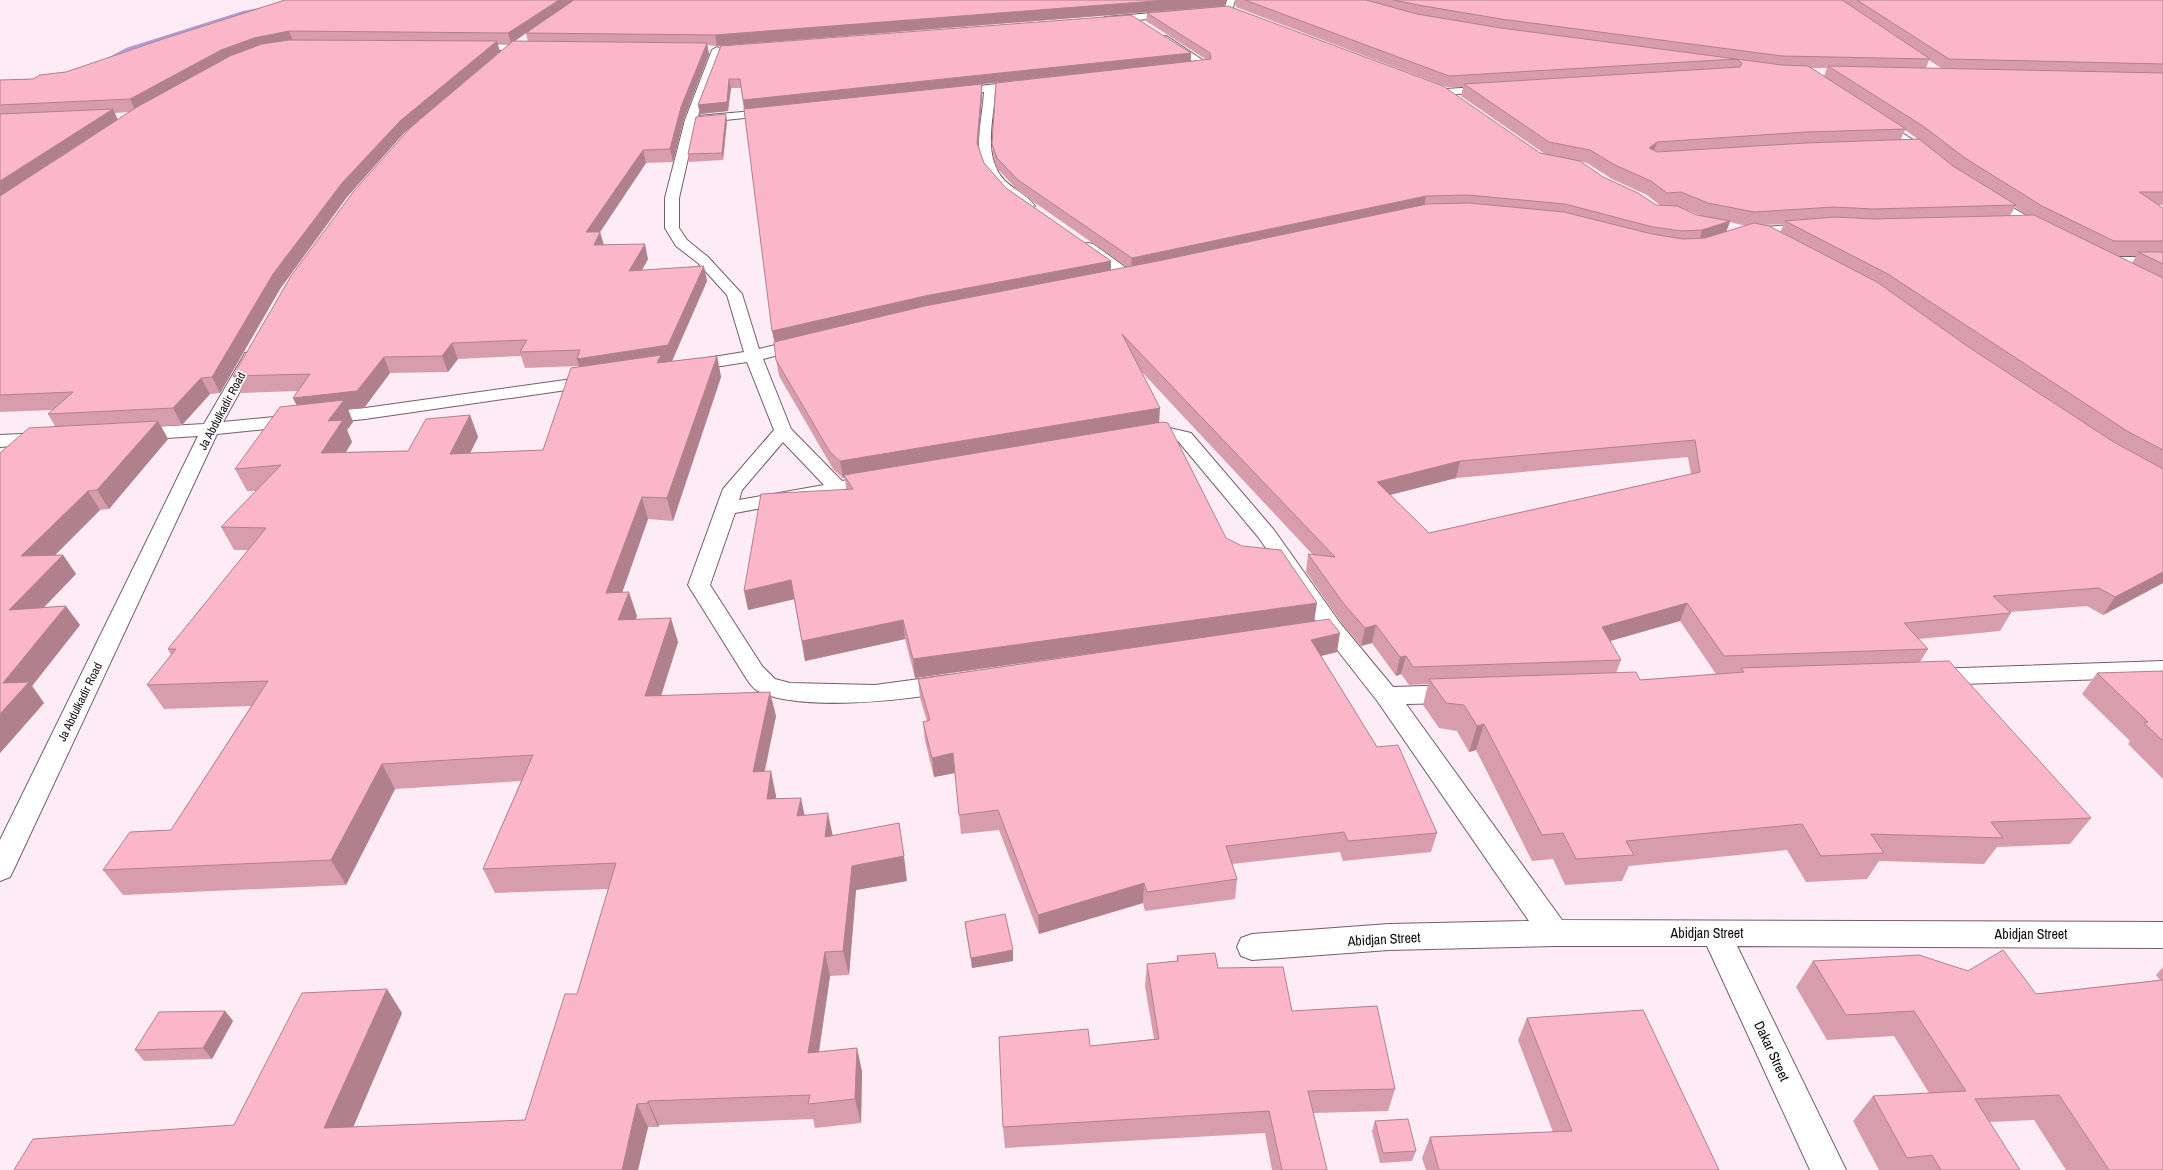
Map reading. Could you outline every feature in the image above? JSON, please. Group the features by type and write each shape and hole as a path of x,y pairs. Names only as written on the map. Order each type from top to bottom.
{"street":[{"path":"1093,22 1133,18 1230,4 1243,14"},
{"path":"1133,18 1205,65 1171,69"},
{"path":"497,62 515,47 540,30"},
{"path":"460,46 546,48"},
{"path":"716,50 691,120 672,198 672,228 681,243 703,260 734,294 753,356 783,431 836,487"},
{"path":"945,94 990,87 1038,83"},
{"path":"990,87 984,154 990,170 1012,195 1036,211"},
{"path":"1434,87 1446,92 1462,104"},
{"path":"1446,92 1501,89"},
{"path":"691,120 784,111"},
{"path":"1867,113 1917,146 1941,165"},
{"path":"1894,147 1917,146"},
{"path":"1978,191 2029,224 2056,238"},
{"path":"2006,225 2029,224"},
{"path":"1789,247 1768,236 1738,233 1829,226"},
{"path":"1079,241 1134,274 1104,280"},
{"path":"2090,254 2130,274"},
{"path":"2104,261 2163,261"},
{"path":"676,368 753,356 821,340"},
{"name":"Ja Abdulkadir Road","path":"0,869 210,430 259,344"},
{"path":"116,435 210,430 360,415 607,379"},
{"path":"783,431 733,489 699,585 754,672 766,685 790,692 875,694 969,680"},
{"path":"1122,438 1161,432 1184,437 1267,534 1332,628 1387,696 1554,933"},
{"path":"0,441 62,438"},
{"path":"725,509 836,487 898,477"},
{"path":"1308,632 1332,628"},
{"path":"1910,678 2160,663"},
{"path":"1387,696 1482,693"},
{"name":"Abidjan Street","path":"1252,947 1389,937 1554,933 2163,935"},
{"name":"Dakar Street","path":"1716,933 1828,1170"}],"building":[{"path":"285,0 559,0 508,33 289,31 254,38 221,50 130,99 0,105 0,80 33,79 40,75 66,72"},
{"path":"574,0 1167,0 715,35 526,33"},
{"path":"1245,0 1366,0 1417,14 1501,28 1782,65 1808,66 1906,129 1806,132 1657,142 1649,148 1657,152 1806,143 1919,139 1953,166 2016,205 1873,209 1834,207 1754,212 1708,203 1681,192 1667,193 1651,181 1615,165 1590,150 1549,142 1464,84 1740,67 1742,63 1736,59 1449,76"},
{"path":"1394,0 1842,0 1930,59 1782,56 1501,19"},
{"path":"1857,0 2163,0 2163,64 1949,59"},
{"path":"1228,6 1443,86 1540,153 1580,161 1603,177 1638,193 1656,205 1677,206 1697,215 1730,221 1702,230 1682,231 1653,227 1565,204 1468,195 1426,196 1132,258 1018,180 997,158 992,144 996,83 1211,59 1210,53 1147,13"},
{"path":"1131,15 1191,53 743,100 740,79 729,79 727,102 698,105 721,46"},
{"path":"289,40 497,41 400,121 342,183 273,274 212,377 201,378 173,408 48,414 73,392 0,395 0,196 137,107 230,56 262,44"},
{"path":"513,41 707,43 681,107 670,149 643,150 586,232 600,232 594,245 645,244 629,271 704,266 668,345 577,359 580,350 520,352 527,340 452,343 442,356 384,357 357,391 293,398 310,374 233,376 291,276 354,191 410,128"},
{"path":"1828,66 2163,73 2163,192 2139,192 2163,208 2163,241 2114,241 2042,206 1965,158 1923,126"},
{"path":"982,84 977,143 984,163 1006,188 1111,261 925,296 772,331 744,109"},
{"path":"113,109 0,181 0,114"},
{"path":"726,114 722,153 688,154 696,117"},
{"path":"1469,203 1564,212 1652,234 1683,239 1705,238 1754,223 1769,226 1877,282 1970,348 2112,441 2163,469 2163,572 2115,597 2099,588 1993,596 2011,613 1904,623 1928,649 1724,656 1687,603 1602,627 1621,660 1413,667 1406,656 1400,657 1376,625 1365,628 1344,604 1308,554 1335,557 1122,334 1160,408 840,461 830,452 776,360 774,342 925,306 1158,261 1427,204","holes":["1695,440 1700,472 1429,533 1377,482 1460,461"]},
{"path":"2034,215 2163,278 2163,450 2127,431 1888,274 1785,221 1835,217 1873,219"},
{"path":"2138,252 2163,252 2163,264"},
{"path":"661,355 657,363 717,356 667,498 642,497 606,593 629,592 618,620 671,618 645,696 770,692 753,772 771,771 767,799 801,798 797,816 828,813 825,837 899,823 904,856 852,866 843,951 825,952 808,1053 857,1048 855,1099 808,1104 810,1095 648,1101 648,1103 637,1104 622,1170 14,1170 33,1139 234,1125 302,993 387,989 324,1128 525,1120 565,994 577,994 616,863 483,869 533,755 382,764 331,860 103,870 130,832 171,830 268,681 147,685 176,649 168,649 266,528 221,527 281,465 235,469 280,407 344,400 328,421 343,420 321,453 408,451 426,419 470,415 450,454 543,450 571,368"},
{"path":"158,421 97,490 88,491 21,556 63,555 9,610 66,606 3,683 29,682 0,714 0,453 29,428"},
{"path":"1162,422 1168,423 1226,538 1242,546 1281,550 1317,603 913,659 903,620 802,641 791,580 744,591 761,494 853,489 844,475"},
{"path":"1329,619 1340,633 1311,640 1377,747 1398,745 1437,833 1348,841 1344,832 1226,846 1237,879 1147,892 1144,883 1038,915 998,810 959,815 953,753 932,758 923,722 930,720 918,679"},
{"path":"1949,661 2091,818 1991,822 2003,838 1871,834 1884,853 1821,856 1802,824 1626,841 1634,855 1576,859 1563,833 1542,835 1484,724 1477,726 1464,705 1446,703 1429,679 1636,672 1640,680 1744,672 1741,668"},
{"path":"2163,671 2163,741 2144,723 2148,722 2097,673"},
{"path":"1005,914 1013,950 971,958 965,922"},
{"path":"2003,950 2036,994 2163,980 2163,1170 2109,1170 2059,1095 1975,1099 2020,1170 1941,1170 1932,1155 1907,1158 1873,1096 1966,1091 1914,1011 1846,1015 1813,961 1919,955 1968,971"},
{"path":"1215,953 1218,968 1283,967 1292,1011 1377,1006 1395,1089 1308,1091 1327,1170 1282,1170 1269,1111 1003,1127 999,1037 1088,1029 1090,1046 1159,1039 1147,964 1178,961 1177,956"},
{"path":"1643,1010 1719,1170 1439,1170 1430,1137 1572,1131 1527,1018"},
{"path":"225,1011 203,1048 135,1050 159,1012"},
{"path":"1408,1119 1416,1151 1383,1153 1375,1121"}],"waterway":[{"path":"105,61 128,49 245,12 269,7"}]}
